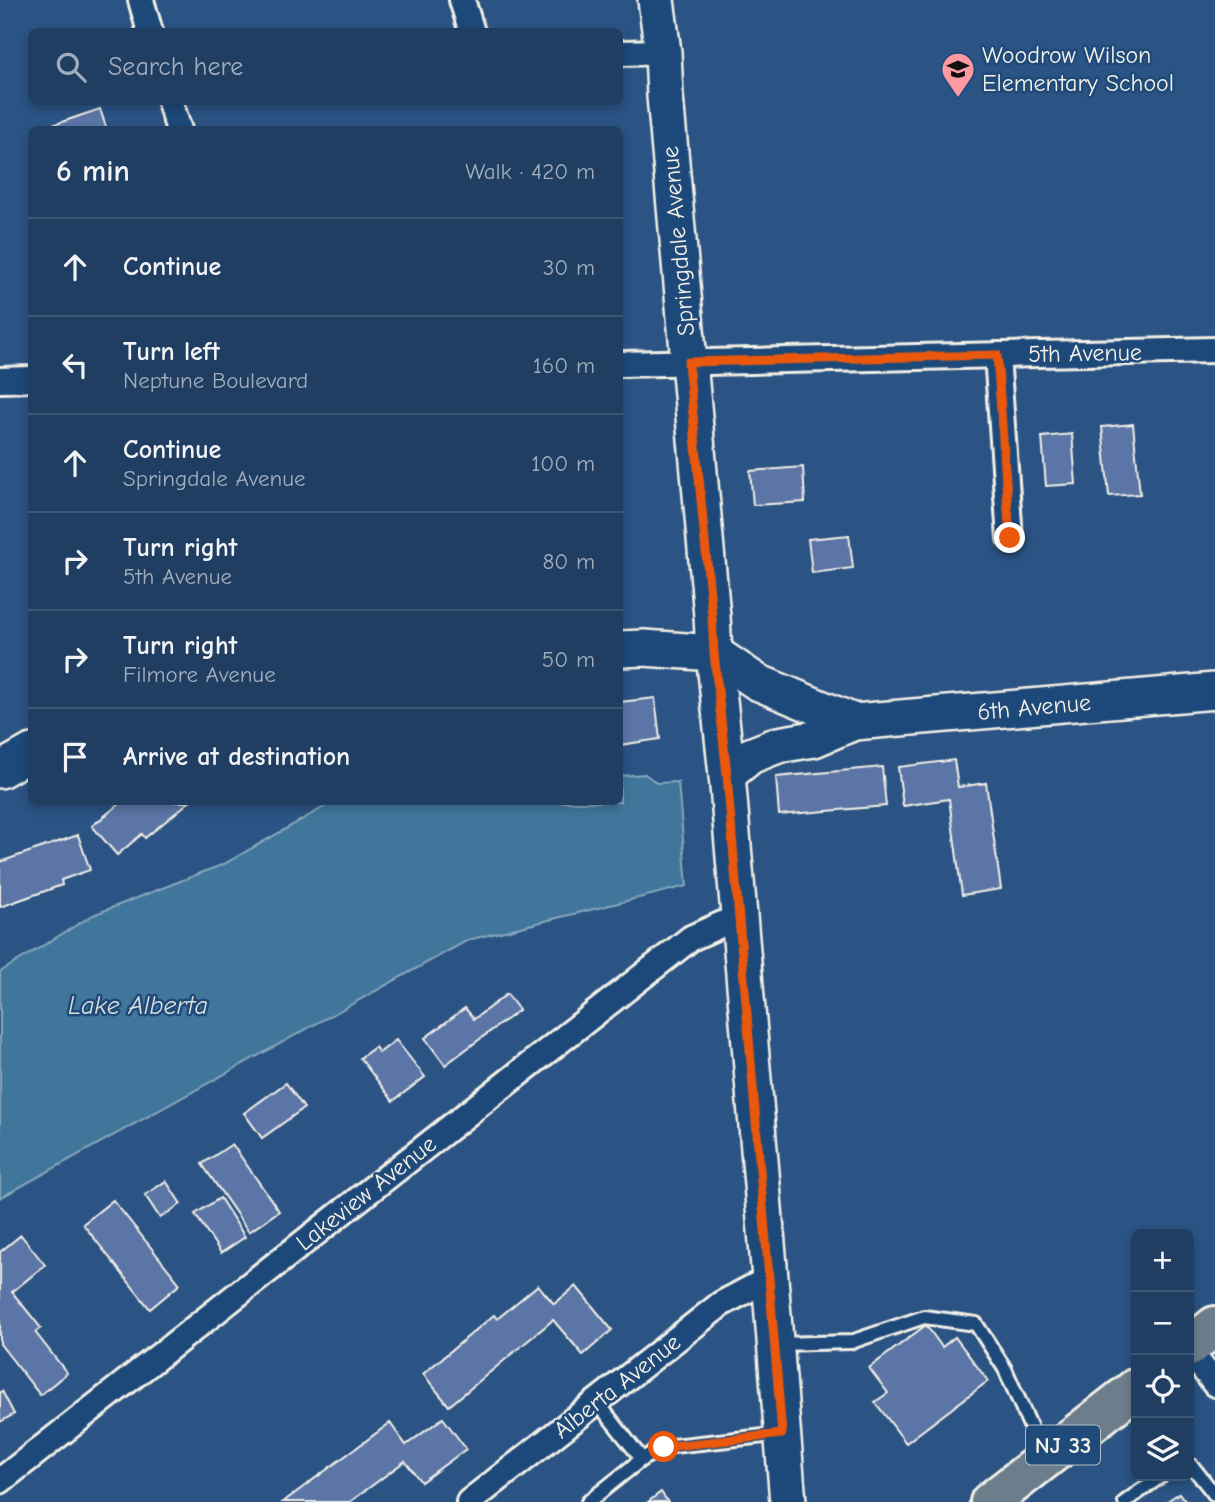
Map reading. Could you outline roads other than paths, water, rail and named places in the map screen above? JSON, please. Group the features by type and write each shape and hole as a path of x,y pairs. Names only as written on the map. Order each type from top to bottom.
{"highway":[{"path":"1194,1344 1215,1326"},
{"name":"NJ 33","path":"990,1502 1131,1392"}],"street":[{"path":"141,0 149,28"},
{"path":"463,0 471,28"},
{"name":"Springdale Avenue","path":"656,0 663,52 688,362 727,775 788,1502"},
{"path":"623,53 663,52"},
{"path":"171,105 177,126"},
{"name":"5th Avenue","path":"623,364 1215,350"},
{"path":"997,355 1010,538"},
{"path":"0,380 28,379"},
{"name":"6th Avenue","path":"623,649 714,653 757,681 853,722"},
{"name":"6th Avenue","path":"727,775 750,756 778,745 814,739 853,722 1215,691"},
{"path":"0,770 28,754"},
{"name":"Lakeview Avenue","path":"0,1481 691,938 738,917"},
{"name":"Alberta Avenue","path":"469,1502 721,1304 770,1278"},
{"path":"1194,1355 1215,1384"}],"lane":[{"path":"775,1344 851,1342 924,1317 976,1324 1005,1369 1045,1459"},
{"path":"597,1402 642,1459"},
{"path":"588,1502 642,1459 664,1447 782,1434"},
{"path":"1194,1469 1215,1495"},
{"path":"1125,1502 1154,1481"}],"water":[{"name":"Lake Alberta","path":"645,774 657,783 678,782 687,886 468,940 0,1198 0,972 93,915 224,864 328,805 623,805 623,776"}],"place":[{"name":"Woodrow Wilson Elementary School","path":"958,99"}]}
